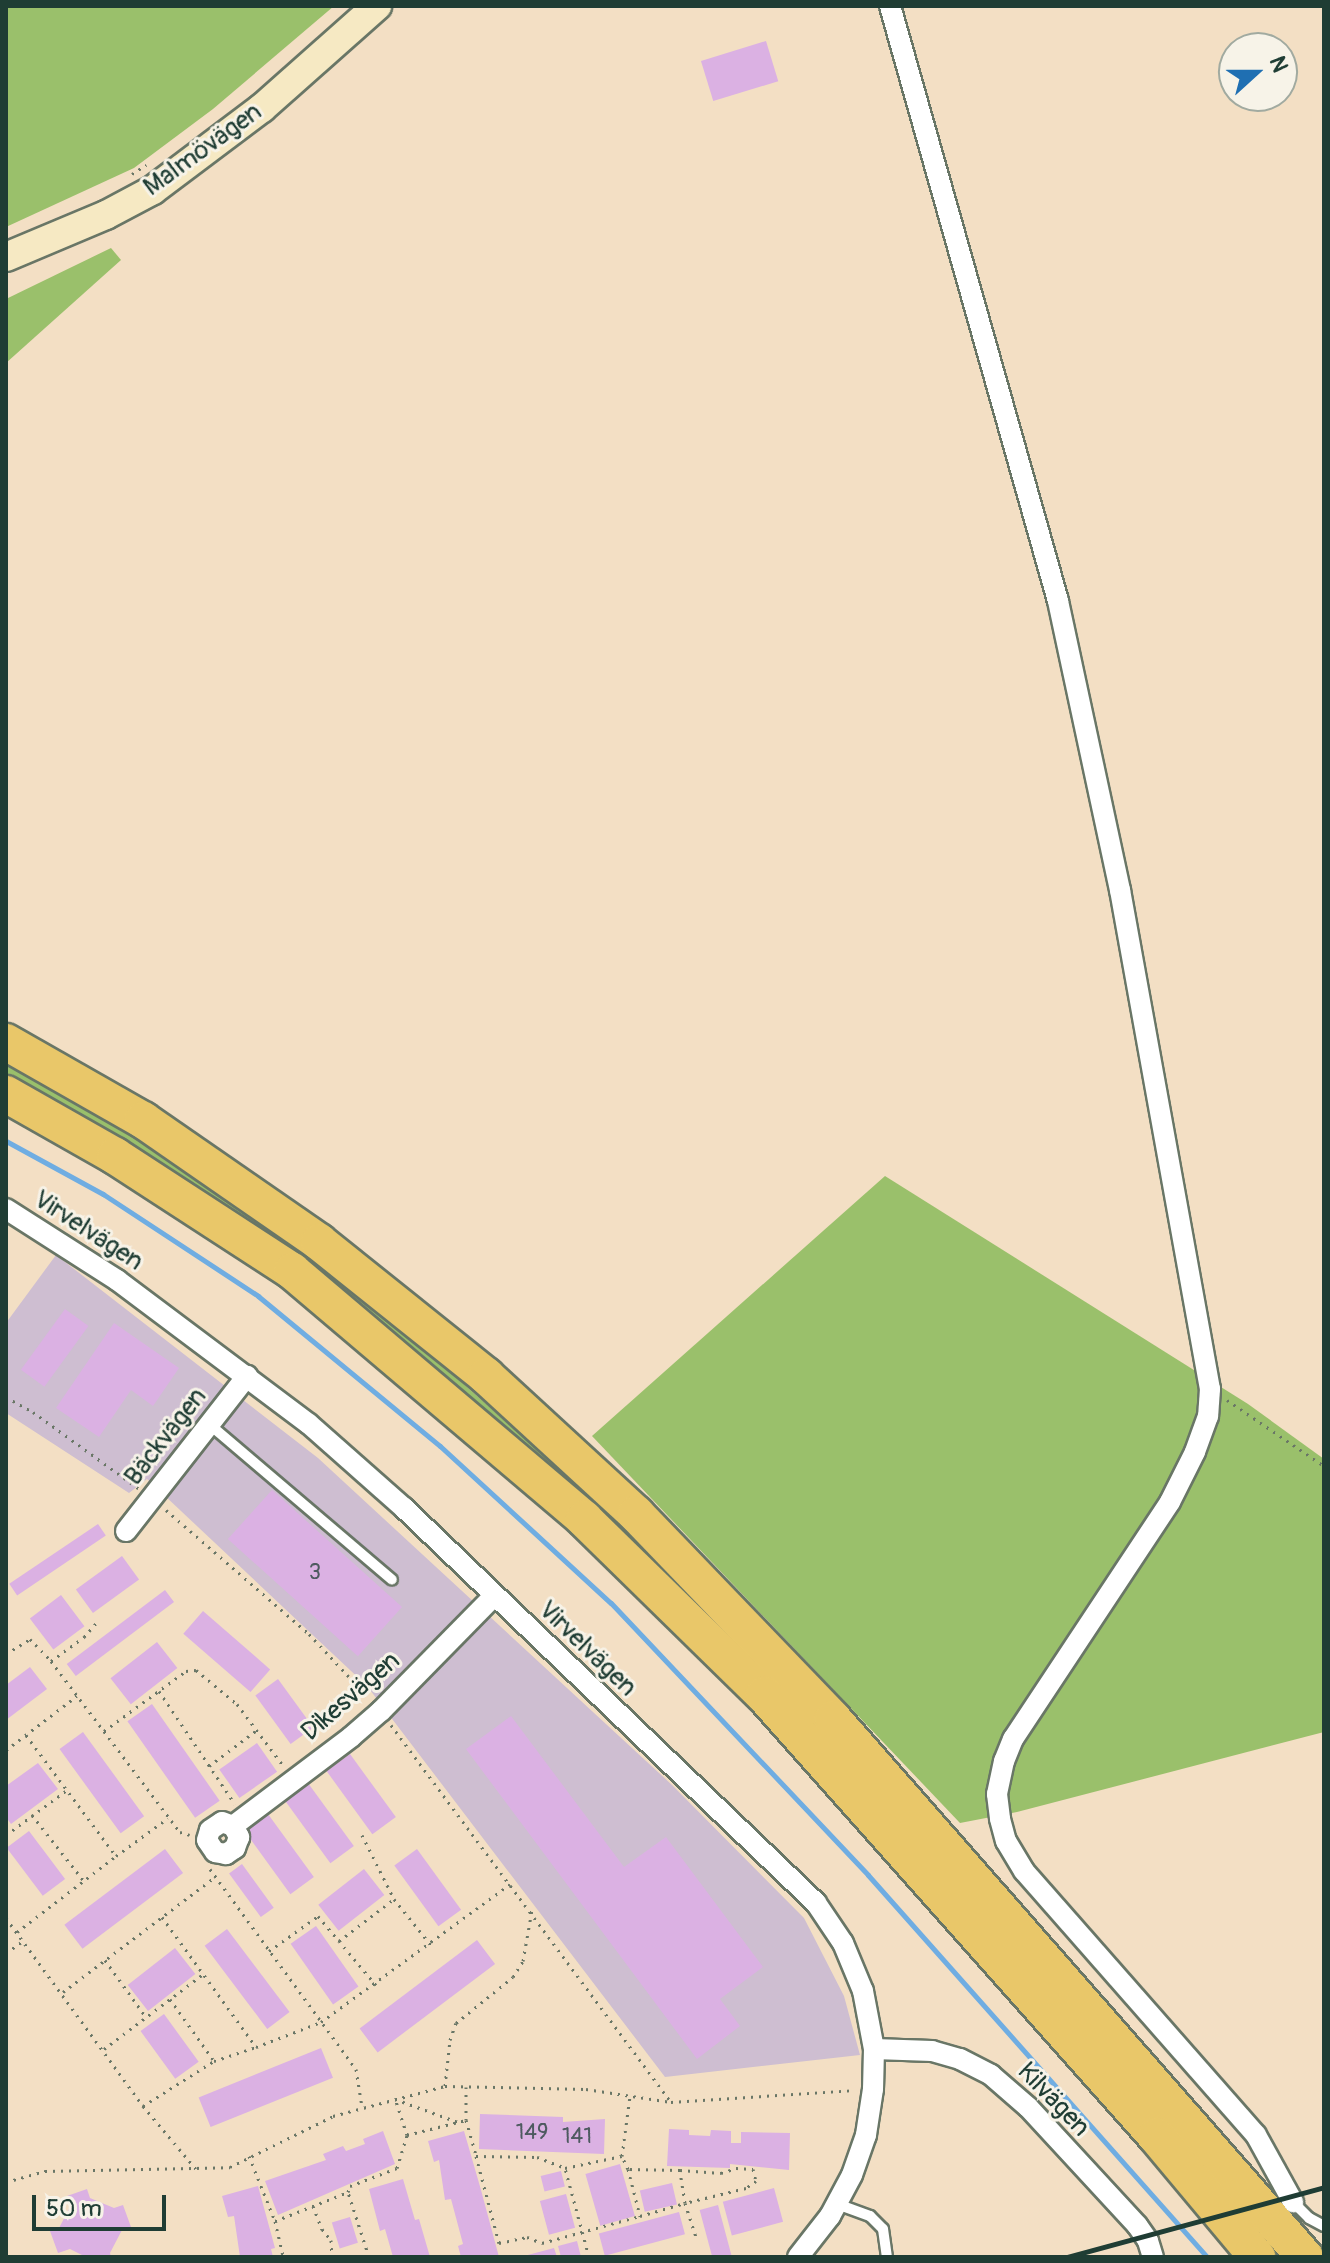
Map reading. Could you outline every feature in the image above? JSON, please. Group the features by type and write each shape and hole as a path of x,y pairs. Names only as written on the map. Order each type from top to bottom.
{"highway":[{"path":"6,1042 143,1120 319,1242 486,1376 636,1514 833,1719 1305,2257"},
{"path":"6,1094 115,1156 292,1271 584,1519 764,1695 1156,2136 1257,2257"}],"main road":[{"name":"Malmövägen","path":"6,257 106,215 153,190 262,108 377,6"}],"street":[{"path":"890,6 1058,601 1120,890 1210,1389 1208,1416 1195,1452 1170,1502 1013,1739 1004,1761 997,1794 1006,1841 1024,1871 1256,2135 1293,2202"},
{"name":"Virvelvägen","path":"6,1209 117,1280 309,1424 404,1508 816,1903 837,1933 853,1965 870,2021 874,2049 873,2089 866,2135 852,2175 837,2204 798,2257"},
{"name":"Bäckvägen","path":"126,1531 247,1376"},
{"name":"Dikesvägen","path":"211,1846 210,1830 222,1822 238,1821 381,1711 494,1596"},
{"name":"Kilvägen","path":"874,2049 932,2051 960,2059 1000,2081 1137,2225 1148,2241 1153,2257"}],"lane":[{"path":"209,1424 392,1580"},
{"path":"1293,2202 1309,2218 1324,2226"},
{"path":"837,2204 870,2216 883,2229 887,2257"}],"path":[{"path":"131,174 157,158"},
{"path":"1210,1389 1324,1466"},
{"path":"51,1661 84,1637 98,1621"},
{"path":"6,1654 30,1639 51,1661 180,1832 211,1846 208,1866 215,1877 356,2069 363,2107"},
{"path":"104,1731 186,1671 196,1670 237,1704 294,1779"},
{"path":"159,1691 208,1767 238,1821"},
{"path":"6,1750 77,1696"},
{"path":"208,1767 257,1730"},
{"path":"26,1735 116,1856"},
{"path":"6,1835 67,1790"},
{"path":"32,1815 84,1881"},
{"path":"17,1932 169,1817"},
{"path":"362,1835 394,1899 431,1945"},
{"path":"63,1992 215,1877"},
{"path":"143,2106 214,2061 321,2022 431,1945 511,1883"},
{"path":"339,1941 394,1899"},
{"path":"445,2086 450,2040 456,2023 513,1977 523,1961 532,1910"},
{"path":"269,1951 318,1916 376,1985"},
{"path":"162,1917 256,2047"},
{"path":"6,1918 63,1992 143,2106 196,2169"},
{"path":"6,1953 24,1941"},
{"path":"105,1960 146,2017"},
{"path":"103,2049 203,1974"},
{"path":"170,1999 214,2061"},
{"path":"6,2182 45,2171 230,2167 296,2132 363,2107 445,2086 586,2089 671,2102 873,2089"},
{"path":"466,2087 466,2120 499,2243 527,2237 542,2243 746,2188 756,2181 753,2169 736,2168 721,2173 628,2169"},
{"path":"630,2096 622,2156 640,2216"},
{"path":"395,2099 458,2122"},
{"path":"369,2257 348,2192 350,2186 397,2168 407,2135 395,2099"},
{"path":"407,2135 466,2120"},
{"path":"249,2156 275,2221 283,2257"},
{"path":"476,2156 537,2157 565,2168 622,2156"},
{"path":"565,2168 589,2257"},
{"path":"680,2170 685,2203 697,2240"},
{"path":"275,2221 348,2192"},
{"path":"313,2206 322,2229 331,2240 332,2257"}],"shaded area":[{"path":"56,1255 318,1458 672,1785 804,1918 844,1996 860,2055 665,2077 367,1686 147,1479 129,1493 6,1413 6,1323"}],"green space":[{"path":"6,6 334,6 213,109 134,168 6,227"},
{"path":"111,248 121,260 6,363 6,299"},
{"path":"6,1056 99,1114 314,1260 397,1324 575,1484 681,1585 813,1724 1283,2257 1267,2257 566,1489 6,1080"},
{"path":"885,1176 1248,1404 1324,1459 1324,1732 1017,1812 960,1823 592,1436"}],"building":[{"path":"766,41 778,81 713,101 701,61"},
{"path":"65,1309 88,1326 44,1387 21,1370"},
{"path":"114,1323 179,1368 153,1406 131,1390 99,1437 56,1408"},
{"path":"272,1490 402,1607 358,1656 228,1539"},
{"path":"98,1524 106,1536 17,1595 9,1584"},
{"path":"122,1556 139,1579 93,1613 76,1590"},
{"path":"165,1590 174,1602 76,1676 67,1664"},
{"path":"61,1595 84,1626 53,1650 30,1618"},
{"path":"203,1611 270,1669 250,1692 183,1634"},
{"path":"157,1642 177,1668 131,1704 111,1678"},
{"path":"30,1667 47,1689 6,1720 6,1685"},
{"path":"278,1679 313,1728 291,1744 255,1695"},
{"path":"152,1704 220,1801 195,1818 127,1721"},
{"path":"511,1716 624,1867 666,1837 763,1967 720,1999 740,2026 697,2059 466,1749"},
{"path":"83,1732 144,1816 121,1833 60,1749"},
{"path":"257,1743 277,1772 239,1798 219,1769"},
{"path":"350,1754 396,1817 372,1834 327,1771"},
{"path":"38,1763 58,1789 11,1824 6,1817 6,1786"},
{"path":"308,1783 354,1846 330,1863 285,1800"},
{"path":"268,1814 314,1877 290,1894 245,1831"},
{"path":"29,1831 65,1879 43,1896 7,1848"},
{"path":"165,1849 183,1873 82,1949 64,1925"},
{"path":"417,1849 461,1910 438,1926 394,1865"},
{"path":"242,1864 274,1908 261,1917 229,1873"},
{"path":"364,1869 384,1895 339,1931 318,1905"},
{"path":"316,1926 358,1987 333,2004 291,1944"},
{"path":"227,1929 290,2012 267,2029 205,1946"},
{"path":"477,1940 495,1964 378,2052 360,2028"},
{"path":"175,1948 195,1974 148,2011 128,1985"},
{"path":"164,2014 199,2062 175,2079 141,2031"},
{"path":"321,2048 333,2078 211,2127 199,2097"},
{"path":"480,2114 563,2117 563,2122 605,2119 604,2154 479,2149"},
{"path":"669,2129 689,2130 689,2135 710,2136 711,2130 731,2131 731,2143 741,2143 741,2132 790,2133 789,2170 730,2164 730,2168 667,2166"},
{"path":"383,2131 395,2164 278,2215 265,2181 326,2160 323,2154 343,2146 346,2151 365,2144 363,2139"},
{"path":"464,2131 499,2257 461,2257 458,2246 463,2244 451,2199 445,2200 439,2160 434,2162 428,2141"},
{"path":"620,2164 635,2216 600,2226 585,2174"},
{"path":"561,2171 565,2187 544,2192 541,2176"},
{"path":"403,2179 430,2257 393,2257 385,2229 380,2231 369,2189"},
{"path":"672,2183 677,2204 645,2212 640,2190"},
{"path":"258,2186 275,2248 271,2249 273,2257 240,2257 234,2216 228,2217 222,2196"},
{"path":"774,2188 783,2222 732,2236 723,2202"},
{"path":"87,2189 90,2198 114,2208 123,2205 131,2227 122,2230 110,2253 111,2257 86,2257 70,2249 58,2253 50,2231 59,2228 70,2207 67,2196"},
{"path":"566,2194 575,2228 549,2235 540,2201"},
{"path":"718,2205 732,2257 712,2257 700,2210"},
{"path":"679,2212 685,2234 605,2256 599,2233"},
{"path":"350,2217 358,2243 340,2248 332,2223"},
{"path":"577,2241 581,2257 561,2257 558,2246"},
{"path":"554,2248 557,2257 524,2257 524,2256"}],"waterway":[{"path":"6,1141 103,1194 258,1296 440,1446 611,1603 868,1875 1207,2257"}],"railway":[{"path":"1067,2257 1324,2187"}]}
